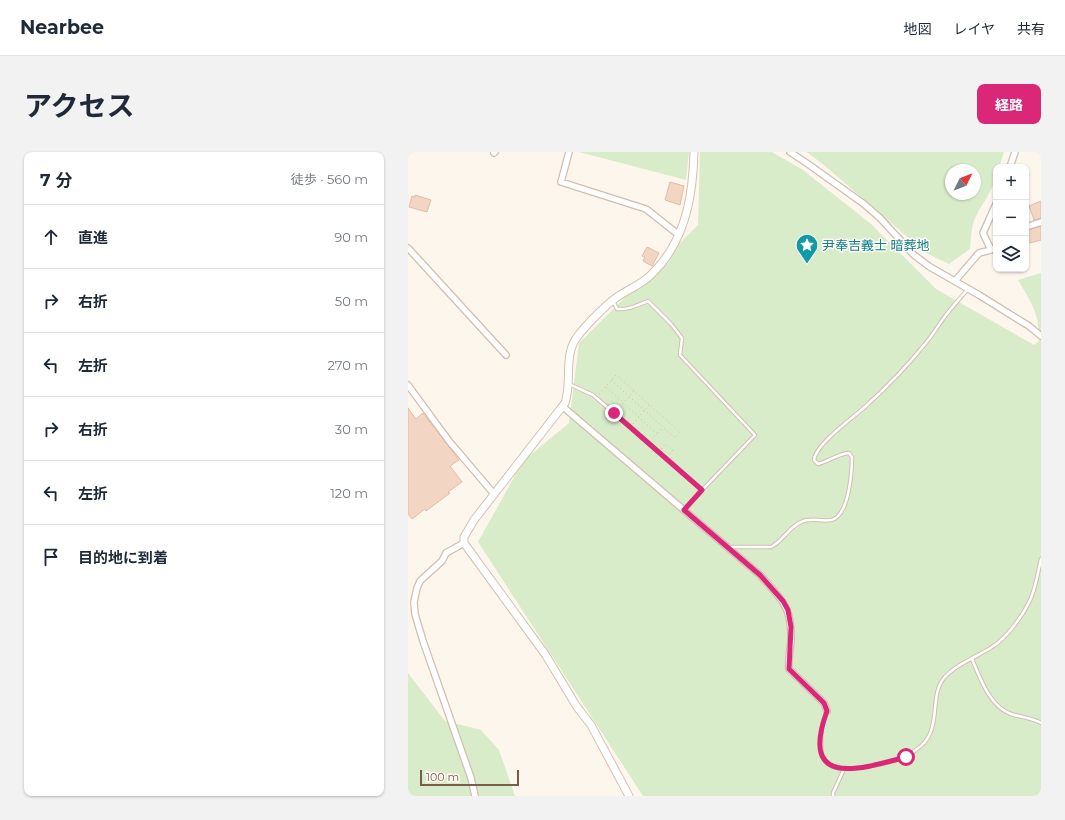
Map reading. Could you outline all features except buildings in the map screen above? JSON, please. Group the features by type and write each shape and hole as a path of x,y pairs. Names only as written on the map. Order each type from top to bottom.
{"street":[{"path":"569,152 561,182 646,210 679,235"},
{"path":"629,796 591,725 577,707 546,654 464,543 464,537 468,529 494,494 562,406 567,396 569,384 568,374 571,348 576,339 613,300 647,278 669,253 679,235 688,210 694,152"},
{"path":"790,152 864,204 880,218 914,255 930,267 968,288 1029,326 1041,336"},
{"path":"1011,164 1014,152"},
{"path":"993,211 983,233 993,248"},
{"path":"1029,226 1041,222"},
{"path":"408,248 506,355"},
{"path":"955,281 979,253 993,249"},
{"path":"408,385 449,441 494,494"},
{"path":"562,406 760,575 783,601 788,610 791,627 789,669 824,703 827,711"},
{"path":"464,543 446,553 442,561 420,581 414,602 415,614 423,641 471,778 475,796"}],"lane":[{"path":"728,547 771,547 777,544 802,521 812,519 832,520 837,518 844,510 847,500 852,457 849,453 842,453 826,462 818,464 814,460 814,455 823,444 901,372 925,344 968,288"},
{"path":"613,300 617,309 628,309 648,300 682,338 680,355 755,435 684,510"},
{"path":"569,384 596,397 702,490"},
{"path":"827,711 822,726 821,746 822,757 826,762 844,769 873,766 906,757 922,744 930,734 935,714 938,687 944,678 958,667 994,646 1006,636 1020,617 1031,598 1041,559"},
{"path":"972,659 979,677 993,701 999,707 1009,713 1041,724"},
{"path":"833,796 844,769"}],"path":[{"path":"596,397 611,380 616,375 680,432 675,438 611,380"},
{"path":"605,387 657,434"},
{"path":"614,413 634,391"},
{"path":"630,427 649,405"},
{"path":"649,443 663,427"},
{"path":"665,451 662,448 666,444 673,450 666,458"}],"green space":[{"path":"579,152 689,152 686,180"},
{"path":"700,152 772,152 803,170 871,224 936,289 1034,345 1039,341 1038,323 1031,302 1018,280 1041,273 1041,796 643,796 478,542 523,461 569,423 579,343 698,225"},
{"path":"807,152 1004,152 1000,164 993,164 993,185 974,221 970,249 949,264 926,253"},
{"path":"408,673 445,721 481,730 499,750 515,796 408,796"}],"place":[{"name":"尹奉吉義士 暗葬地","path":"807,264"}],"route":[{"path":"614,413 702,490 684,510 760,575 783,601 788,610 791,627 791,644 788,664 789,669 824,703 827,711 822,726 821,746 822,757 826,762 844,769 873,766 906,757"}]}
